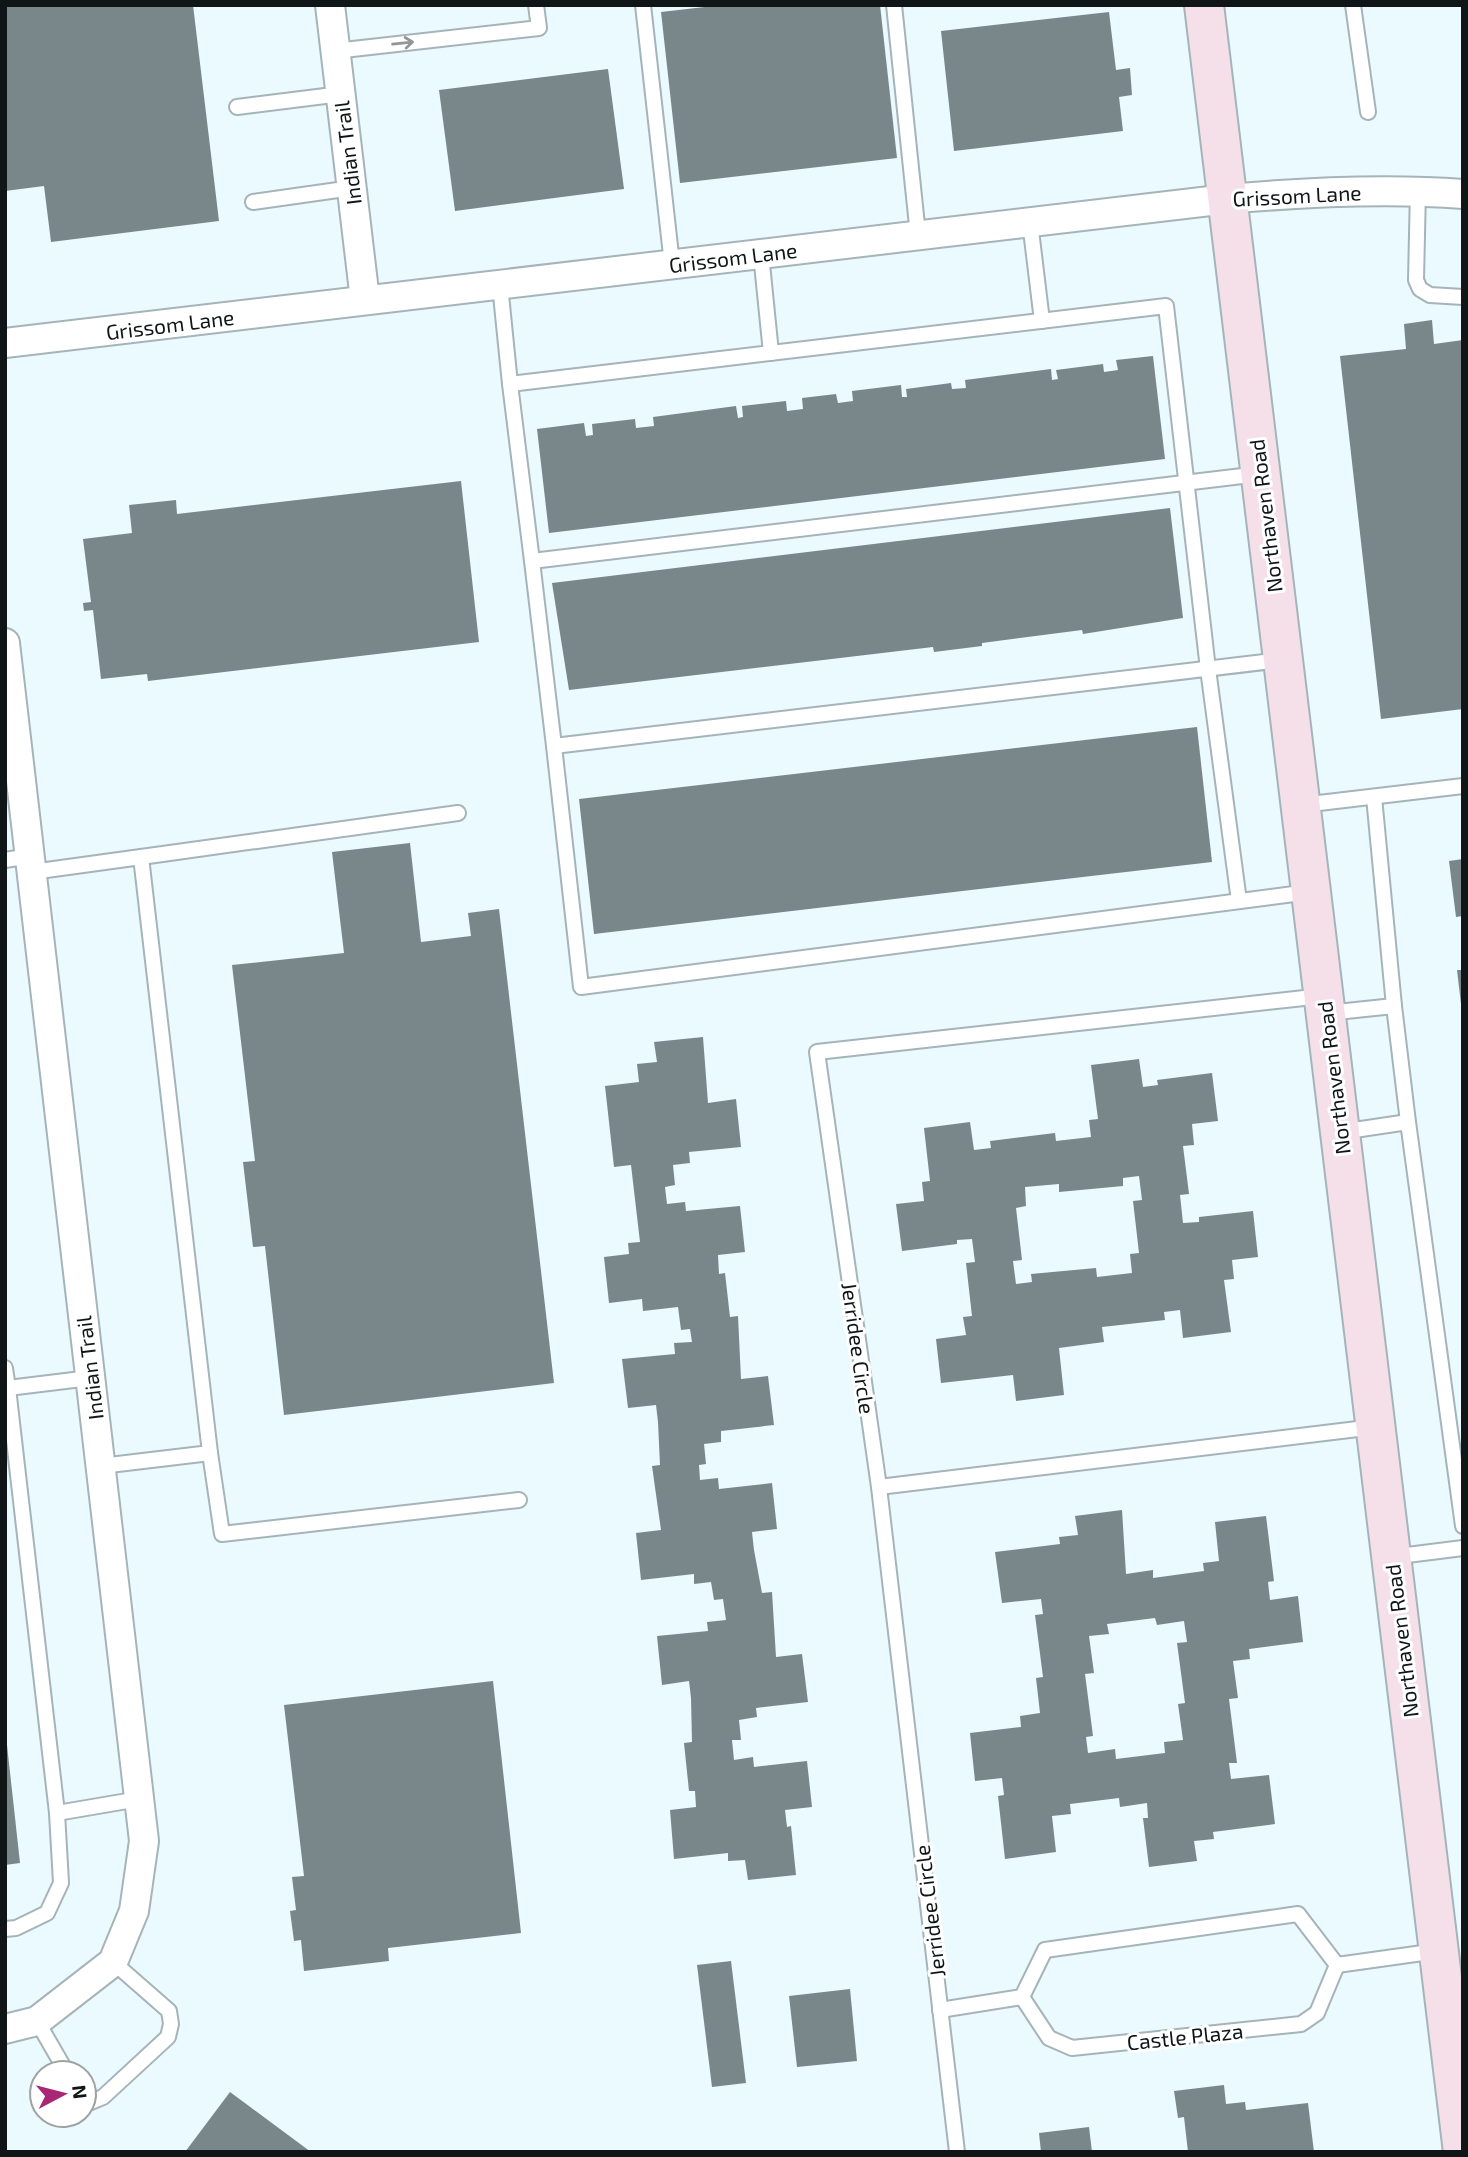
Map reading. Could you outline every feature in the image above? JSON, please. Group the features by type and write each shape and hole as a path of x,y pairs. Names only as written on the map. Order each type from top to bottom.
{"street":[{"name":"Indian Trail","path":"330,5 365,300"},
{"name":"Northaven Road","path":"1203,5 1463,2152"},
{"name":"Grissom Lane","path":"5,343 1227,199 1302,192 1418,190 1463,194"},
{"name":"Indian Trail","path":"5,643 22,863 90,1378 144,1841 134,1912 113,1962 37,2021 5,2029"}],"lane":[{"path":"335,51 539,28 536,5"},
{"path":"643,5 672,264"},
{"path":"894,5 918,235"},
{"path":"1353,5 1368,112"},
{"path":"237,107 341,94"},
{"path":"253,202 352,188"},
{"path":"1418,190 1416,280 1420,289 1430,295 1463,297"},
{"path":"1030,222 1042,321"},
{"path":"761,254 771,353"},
{"path":"500,285 581,987 1311,892"},
{"path":"510,384 1166,306 1208,669 1239,901"},
{"path":"532,561 1261,474"},
{"path":"554,746 1283,660"},
{"path":"1300,805 1463,786"},
{"path":"1374,797 1408,1122 1463,1526"},
{"path":"22,863 141,858 458,813"},
{"path":"141,858 210,1453 222,1534 519,1500"},
{"path":"1324,1004 1394,1006"},
{"name":"Jerridee Circle","path":"957,2152 879,1487 817,1052 1324,1004"},
{"path":"1340,1132 1408,1122"},
{"path":"5,1367 57,1813 61,1884 47,1913 16,1928 5,1929"},
{"path":"8,1388 90,1378"},
{"path":"879,1487 1376,1427"},
{"path":"100,1466 210,1453"},
{"path":"1391,1557 1463,1548"},
{"path":"57,1813 139,1799"},
{"path":"940,2010 1022,1997 1045,1950 1298,1914 1337,1965 1439,1951"},
{"path":"98,2099 168,2037 171,2024 169,2011 113,1962"},
{"name":"Castle Plaza","path":"1022,1997 1049,2038 1072,2048 1301,2024 1317,2013 1337,1965"},
{"path":"37,2021 59,2059"}],"building":[{"path":"5,5 193,5 219,221 51,242 44,186 5,191"},
{"path":"722,5 880,5 897,158 680,183 661,12"},
{"path":"1109,12 1116,70 1130,68 1132,95 1119,97 1123,131 954,151 941,31"},
{"path":"608,69 624,189 455,211 439,90"},
{"path":"1432,320 1434,344 1463,340 1463,709 1381,719 1340,356 1406,349 1404,324"},
{"path":"1153,356 1165,459 549,533 537,429 584,423 586,436 593,435 592,424 635,419 636,428 654,426 653,417 736,406 738,418 743,417 742,406 786,401 787,411 803,409 802,398 836,394 838,403 853,401 852,391 901,385 902,397 907,397 906,389 951,383 952,389 966,388 965,380 1051,369 1052,380 1058,379 1056,370 1103,364 1104,372 1118,370 1116,360"},
{"path":"461,481 479,642 148,681 147,674 101,679 93,610 84,611 83,603 91,602 83,539 132,533 129,505 176,500 177,514"},
{"path":"1170,508 1183,618 1083,634 1082,630 982,643 982,646 934,652 933,647 569,690 552,583"},
{"path":"1197,727 1212,862 594,934 579,799"},
{"path":"410,843 421,942 471,936 468,913 499,909 554,1383 284,1415 265,1246 253,1247 243,1162 255,1161 232,965 344,953 332,852"},
{"path":"1463,859 1463,916 1456,917 1449,861"},
{"path":"1457,970 1463,970 1463,1004 1461,1004"},
{"path":"703,1037 708,1103 736,1099 741,1147 689,1152 690,1163 673,1165 675,1185 665,1187 667,1204 685,1202 686,1211 740,1206 745,1252 718,1255 719,1274 725,1273 730,1317 738,1316 741,1379 768,1376 774,1425 721,1431 721,1442 704,1444 706,1464 699,1465 700,1480 718,1478 719,1489 772,1483 777,1529 752,1532 754,1550 762,1593 772,1592 776,1657 802,1654 808,1702 756,1708 757,1717 739,1720 741,1740 732,1740 734,1760 753,1757 754,1767 807,1761 812,1807 785,1810 787,1827 791,1826 796,1875 748,1880 745,1860 728,1861 728,1853 674,1859 670,1810 696,1807 695,1791 689,1791 684,1743 692,1742 691,1698 689,1681 662,1685 657,1636 708,1631 707,1622 726,1620 723,1599 714,1600 711,1582 694,1584 694,1574 641,1580 636,1533 661,1530 652,1466 660,1465 658,1422 656,1405 628,1408 622,1359 675,1354 674,1343 692,1342 690,1329 681,1330 678,1307 643,1311 642,1299 609,1303 604,1257 629,1254 628,1243 640,1242 631,1165 614,1167 605,1086 639,1082 637,1064 657,1062 654,1042"},
{"path":"1139,1059 1143,1087 1158,1085 1157,1080 1212,1073 1218,1121 1192,1124 1194,1145 1183,1146 1189,1194 1180,1195 1183,1223 1199,1222 1199,1217 1253,1211 1258,1257 1232,1260 1234,1279 1224,1280 1231,1332 1183,1338 1180,1310 1164,1312 1165,1320 1102,1327 1104,1342 1059,1348 1064,1395 1016,1401 1013,1375 941,1383 936,1339 966,1335 963,1317 972,1316 966,1263 975,1262 972,1239 957,1240 957,1244 902,1251 896,1204 924,1201 922,1182 930,1181 924,1128 970,1122 974,1150 991,1148 990,1141 1055,1133 1056,1141 1091,1137 1089,1120 1098,1119 1091,1065","holes":["1139,1176 1142,1200 1133,1201 1139,1253 1130,1254 1132,1273 1097,1277 1096,1268 1031,1274 1032,1282 1016,1284 1013,1261 1022,1260 1016,1208 1026,1206 1025,1187 1059,1184 1059,1192 1123,1186 1123,1178"]},
{"path":"1122,1510 1126,1574 1153,1570 1153,1578 1204,1571 1203,1563 1219,1561 1215,1522 1266,1516 1274,1581 1268,1582 1270,1600 1298,1596 1303,1642 1249,1649 1250,1659 1233,1661 1238,1698 1229,1699 1237,1763 1229,1763 1231,1779 1269,1775 1275,1824 1213,1832 1214,1839 1194,1841 1197,1861 1149,1867 1143,1818 1148,1818 1147,1803 1120,1807 1119,1798 1070,1804 1071,1814 1052,1816 1056,1852 1005,1859 998,1796 1004,1795 1002,1778 975,1781 970,1733 1021,1727 1020,1716 1040,1713 1036,1678 1043,1677 1035,1615 1043,1614 1041,1599 1002,1603 995,1552 1060,1544 1059,1537 1078,1535 1075,1516","holes":["1155,1618 1157,1625 1184,1621 1187,1642 1177,1643 1185,1703 1178,1704 1183,1740 1164,1742 1165,1753 1116,1759 1115,1749 1088,1753 1086,1737 1093,1736 1085,1674 1094,1673 1089,1636 1109,1634 1107,1624"]},
{"path":"493,1681 521,1933 388,1948 389,1961 304,1971 301,1940 294,1941 290,1911 296,1910 292,1877 304,1876 284,1705"},
{"path":"5,1745 20,1863 5,1865"},
{"path":"731,1961 746,2083 712,2087 697,1965"},
{"path":"850,1989 857,2061 797,2067 789,1996"},
{"path":"1224,2085 1226,2104 1245,2102 1246,2110 1308,2103 1314,2152 1188,2152 1184,2117 1178,2118 1174,2091"},
{"path":"230,2092 311,2152 185,2152"},
{"path":"1089,2127 1092,2152 1041,2152 1039,2133"}]}
